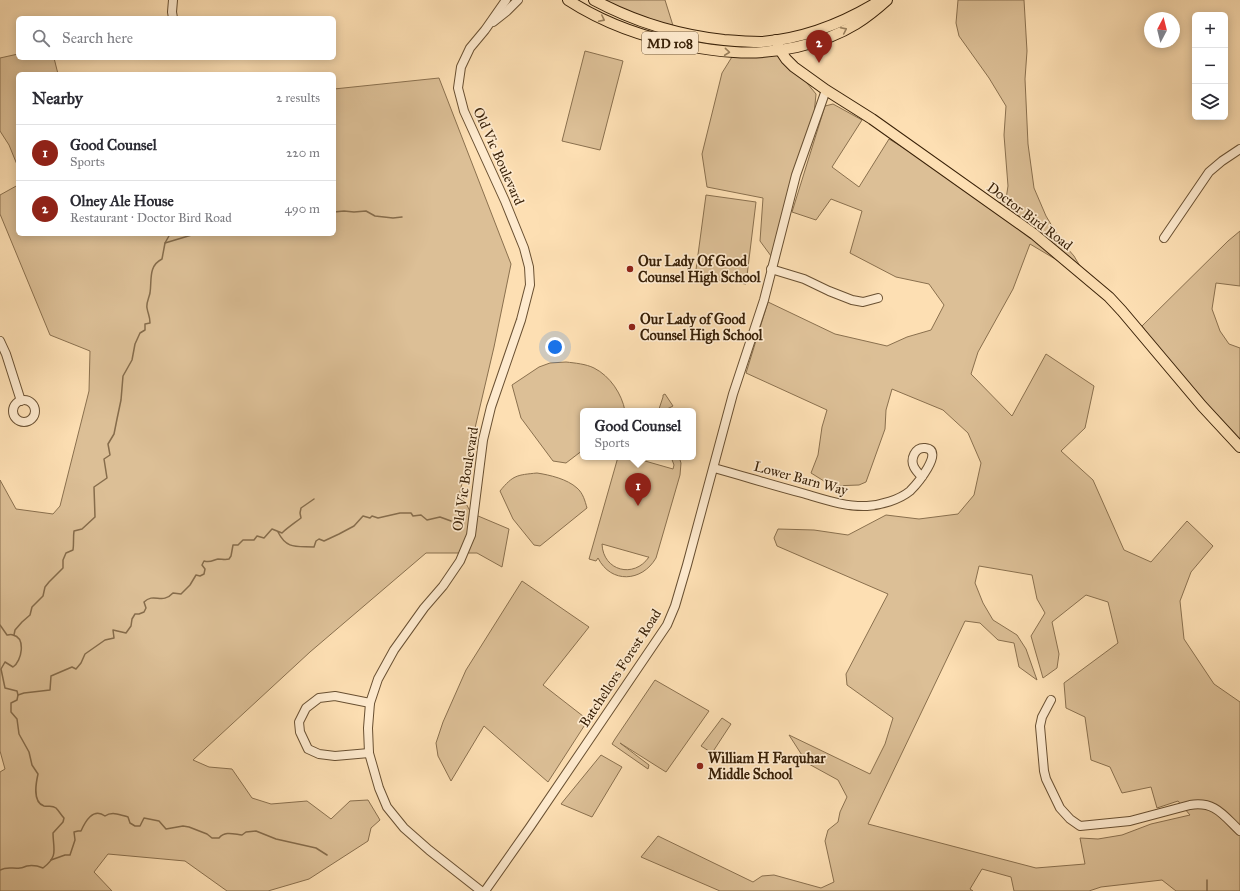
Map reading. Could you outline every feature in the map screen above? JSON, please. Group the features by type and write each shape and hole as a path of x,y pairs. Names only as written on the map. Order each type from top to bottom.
{"main road":[{"name":"MD 108","path":"568,0 606,21 626,30 654,39 706,49 735,52 780,50 811,44 855,25 887,0"},
{"name":"MD 108","path":"594,0 634,19 687,35 733,41 760,42 808,33 836,24 881,0"},
{"name":"Doctor Bird Road","path":"776,40 780,50 794,67 826,90 872,119 1034,234 1110,297 1202,406 1240,446"}],"street":[{"path":"173,0 173,16"},
{"name":"Old Vic Boulevard","path":"481,891 429,850 404,828 391,813 379,788 369,753 368,728 370,703 378,679 394,650 424,608 443,586 460,561 471,535 483,440 491,407 525,307 530,285 529,267 524,248 505,201 464,112 458,88 461,67 470,48 506,0"},
{"name":"Old Vic Boulevard","path":"488,26 518,0"},
{"name":"Batchellors Forest Road","path":"486,891 667,626 675,606 687,565 733,394 761,310 796,175 826,90"},
{"path":"1164,238 1209,172 1222,161 1240,150"},
{"path":"771,269 804,279 828,291 852,300 863,302 878,298"},
{"path":"0,341 6,354 21,401"},
{"name":"Lower Barn Way","path":"714,468 839,503 867,506 900,497 910,491 922,477"},
{"path":"369,753 335,756 319,754 308,749 300,732 299,722 306,708 319,698 334,696 370,703"},
{"path":"1050,700 1042,717 1040,726 1044,771 1060,808 1070,819 1080,826 1130,821 1190,805 1200,804 1209,805 1218,810 1240,831"}],"shaded area":[{"path":"594,0 665,0 675,32"},
{"path":"958,0 1024,0 1027,51 1025,79 1028,144 1034,188 1046,216 1061,241 1074,256 1087,278 1030,244 1013,289 978,352 971,374 1012,416 1046,354 1094,386 1085,428 1061,451 1093,480 1124,550 1151,562 1187,521 1213,546 1191,572 1180,601 1184,639 1214,684 1240,702 1240,891 1176,891 1162,880 1101,887 1089,891 1014,891 1011,877 982,869 970,889 973,891 720,891 641,857 658,836 753,882 762,876 774,875 821,888 834,882 825,841 828,830 838,822 840,812 847,797 838,780 807,763 789,735 870,774 885,744 893,718 847,685 846,674 888,594 777,546 774,538 778,529 814,530 848,535 886,515 919,519 958,514 974,495 981,463 968,433 943,410 892,389 886,410 885,429 866,482 859,485 832,486 811,473 818,455 822,427 827,410 746,373 768,302 835,334 887,346 907,337 931,330 944,305 929,284 896,277 850,253 862,211 831,199 816,220 792,212 825,106 833,104 862,120 832,167 859,187 889,139 971,189 987,201 1003,203 1006,199 1008,186 1004,135 1006,106 989,78 959,36 956,23","holes":["979,566 1032,575 1037,599 1045,613 1031,636 1043,678 1057,668 1059,654 1052,622 1086,595 1108,602 1118,643 1064,683 1066,708 1085,717 1091,760 1110,767 1122,793 1151,787 1157,808 1178,801 1190,815 1151,824 1122,835 1098,839 1080,838 1085,864 1036,868 868,824 965,621 980,623 998,640 1014,643 1019,667 1037,680 1026,649 1017,635 993,620 983,603 975,583"]},
{"path":"780,50 816,94 813,125 771,256 760,241 763,198 707,187 702,154 722,73 735,52"},
{"path":"585,51 623,61 600,150 562,141"},
{"path":"16,54 16,60 54,60 58,72 16,72 16,162 9,145 0,131 0,58"},
{"path":"439,78 511,264 494,347 460,492 471,513 509,529 502,567 477,553 426,553 310,652 193,760 209,767 232,769 252,798 271,804 307,801 331,819 350,801 368,800 380,820 371,828 368,841 309,879 268,891 227,891 185,861 108,854 94,872 112,891 0,891 0,772 5,769 0,751 0,480 16,509 53,514 60,506 89,391 90,351 50,335 0,214 0,195 16,186 16,236 336,236 336,89"},
{"path":"706,195 756,202 746,284 695,277"},
{"path":"1240,231 1240,286 1216,283 1212,309 1220,331 1229,344 1240,348 1240,446 1190,391 1142,326"},
{"path":"566,362 580,364 600,371 618,392 624,408 580,408 580,452 566,463 553,461 521,418 512,385 539,367 550,363"},
{"path":"665,394 673,406 669,408 659,408 663,395"},
{"path":"617,460 642,460 673,469 674,465 672,460 680,460 680,475 656,558 650,566 643,572 627,577 618,576 611,572 598,558 596,561 589,559","holes":["602,544 649,557 643,564 635,568 628,570 620,569 613,566 608,561"]},
{"path":"537,473 558,478 573,485 581,492 587,508 540,546 534,545 513,519 500,491 508,482 516,477 525,474"},
{"path":"522,581 589,627 543,685 588,720 548,782 484,726 451,781 438,756 436,743 443,722 466,670"},
{"path":"655,680 709,711 666,772 620,743 649,765 648,769 612,744"},
{"path":"722,718 731,724 712,753 701,746"},
{"path":"601,755 622,767 592,817 561,804"}],"waterway":[{"path":"336,212 366,211 375,216 393,218 402,217"},
{"path":"165,243 169,236"},
{"path":"14,635 15,630 30,615 32,607 43,596 45,587 63,568 63,560 66,553 73,550 74,531 82,529 95,517 94,487 107,478 104,459 110,455 108,444 114,434 121,400 123,376 132,360 135,344 140,333 145,330 145,324 150,323 147,302 150,293 154,265 162,259 165,243 188,236"},
{"path":"18,695 50,690 51,676 72,667 76,669 81,663 85,654 105,640 114,638 113,630 126,633 131,626 132,619 135,614 144,612 146,608 144,602 148,599 165,598 173,593 181,594 190,585 196,575 200,576 204,574 205,569 202,565 204,561 208,562 218,559 229,559 233,545 238,545 243,540 254,540 257,536 264,538 272,529 282,533 301,518 301,508 314,499"},
{"path":"278,532 285,542 293,546 314,547 316,541 319,539 324,541 339,534 354,526 363,516 378,518 400,513 411,513 413,516 421,515 427,520 440,517 451,521"},
{"path":"0,625 7,635 12,635 20,640 21,650 19,660 13,667 5,662 1,669 5,688 17,691 17,700 11,703 11,712 17,719 19,734 29,752 32,765 38,774 36,796 40,804 55,807 64,818 63,822 53,833 54,852 48,864 43,868 37,866 27,866 21,868 5,868 0,870"},
{"path":"51,860 65,855 70,855 75,840 74,832 81,831 90,817 97,813 105,816 116,814 128,817 130,823 135,826 140,826 144,818 159,821 166,829 183,826 189,827 207,834 212,838 219,838 224,834 242,835 246,832 256,831 276,839 316,848 327,855"},
{"path":"1207,880 1207,891"}],"place":[{"name":"Olney Ale House","path":"819,63"},
{"name":"Our Lady Of Good Counsel High School","path":"630,269"},
{"name":"Our Lady of Good Counsel High School","path":"632,327"},
{"name":"Good Counsel","path":"638,506"},
{"name":"William H Farquhar Middle School","path":"700,766"}]}
